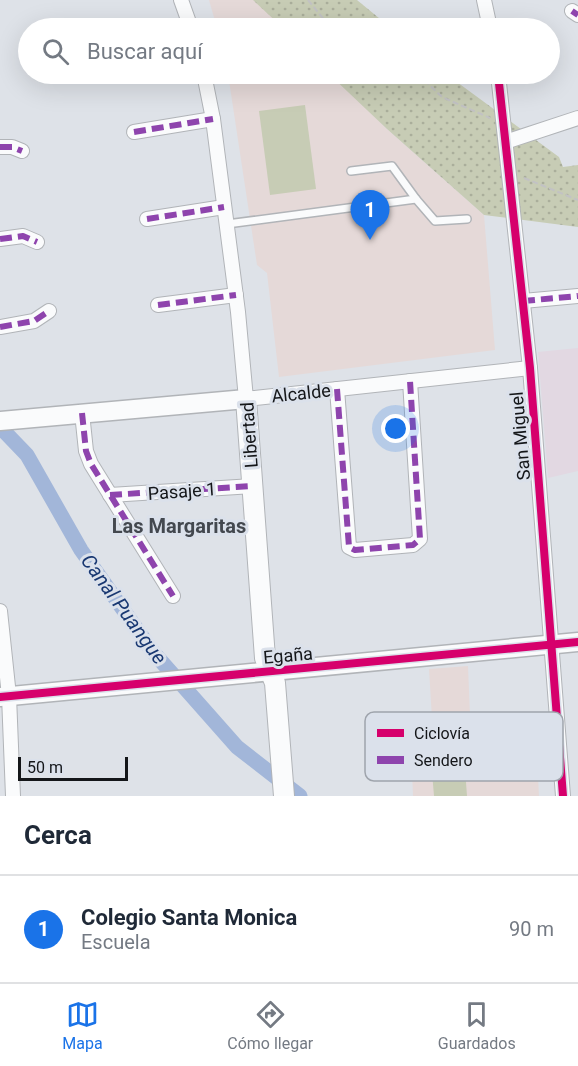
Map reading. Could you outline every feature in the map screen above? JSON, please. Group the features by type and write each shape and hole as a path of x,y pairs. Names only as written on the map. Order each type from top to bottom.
{"main road":[{"name":"Libertad","path":"246,399 265,658 275,683 284,795"}],"street":[{"path":"181,0 184,18"},
{"path":"484,0 488,18"},
{"name":"Libertad","path":"206,84 213,118 236,295 246,399"},
{"name":"San Miguel","path":"500,84 508,141 530,368 557,712"},
{"path":"134,132 213,118"},
{"path":"508,141 578,118"},
{"path":"0,147 12,147 22,151"},
{"path":"147,219 224,207"},
{"path":"0,239 22,236 38,242"},
{"path":"158,305 236,295"},
{"path":"522,302 578,296"},
{"path":"0,327 34,321 49,311"},
{"name":"Alcalde","path":"0,421 246,399 530,368"},
{"path":"337,389 349,547 356,550 413,545 420,539 410,381"},
{"path":"82,414 88,458 173,596"},
{"name":"Pasaje 1","path":"110,495 253,486"},
{"path":"0,611 4,696 13,796"},
{"name":"Egaña","path":"4,696 578,642"},
{"name":"San Miguel","path":"562,781 563,796"}],"lane":[{"path":"351,171 392,166 435,222 467,219"},
{"path":"226,224 416,199"}],"path":[{"path":"308,0 323,18"},
{"path":"428,84 441,97 506,126"},
{"path":"524,178 578,200"}],"shaded area":[{"path":"209,0 258,0 276,18 214,18"},
{"path":"230,84 341,84 387,129 484,215 495,350 279,377 267,273 257,265"},
{"path":"578,348 578,471 548,478 538,352"},
{"path":"468,666 470,712 432,712 429,669"},
{"path":"412,781 538,781 539,796 413,796"}],"green space":[{"path":"253,0 357,0 379,18 272,18"},
{"path":"340,84 460,84 559,157 563,167 578,165 578,227 484,215"},
{"path":"305,105 316,189 270,195 259,111"},
{"path":"433,781 466,781 467,796 434,796"}],"waterway":[{"name":"Canal Puangue","path":"0,427 27,455 81,550 153,652 237,747 300,796"}],"marked path":[{"path":"572,11 578,15"},
{"path":"134,132 213,119"},
{"path":"0,147 12,147 22,151"},
{"path":"147,219 224,207"},
{"path":"0,239 23,236 37,242"},
{"path":"158,305 236,295"},
{"path":"523,301 578,296"},
{"path":"0,327 34,321 49,311"},
{"path":"337,389 349,547 355,550 413,545 420,539 410,381"},
{"path":"82,413 86,451 91,464 173,596"},
{"path":"110,495 253,486"}],"cycle path":[{"path":"499,84 530,368 557,712"},
{"path":"0,697 578,642"},
{"path":"562,781 563,796"}],"place":[{"name":"Colegio Santa Monica","path":"370,240"}],"district":[{"name":"Las Margaritas","path":"179,526"}]}
